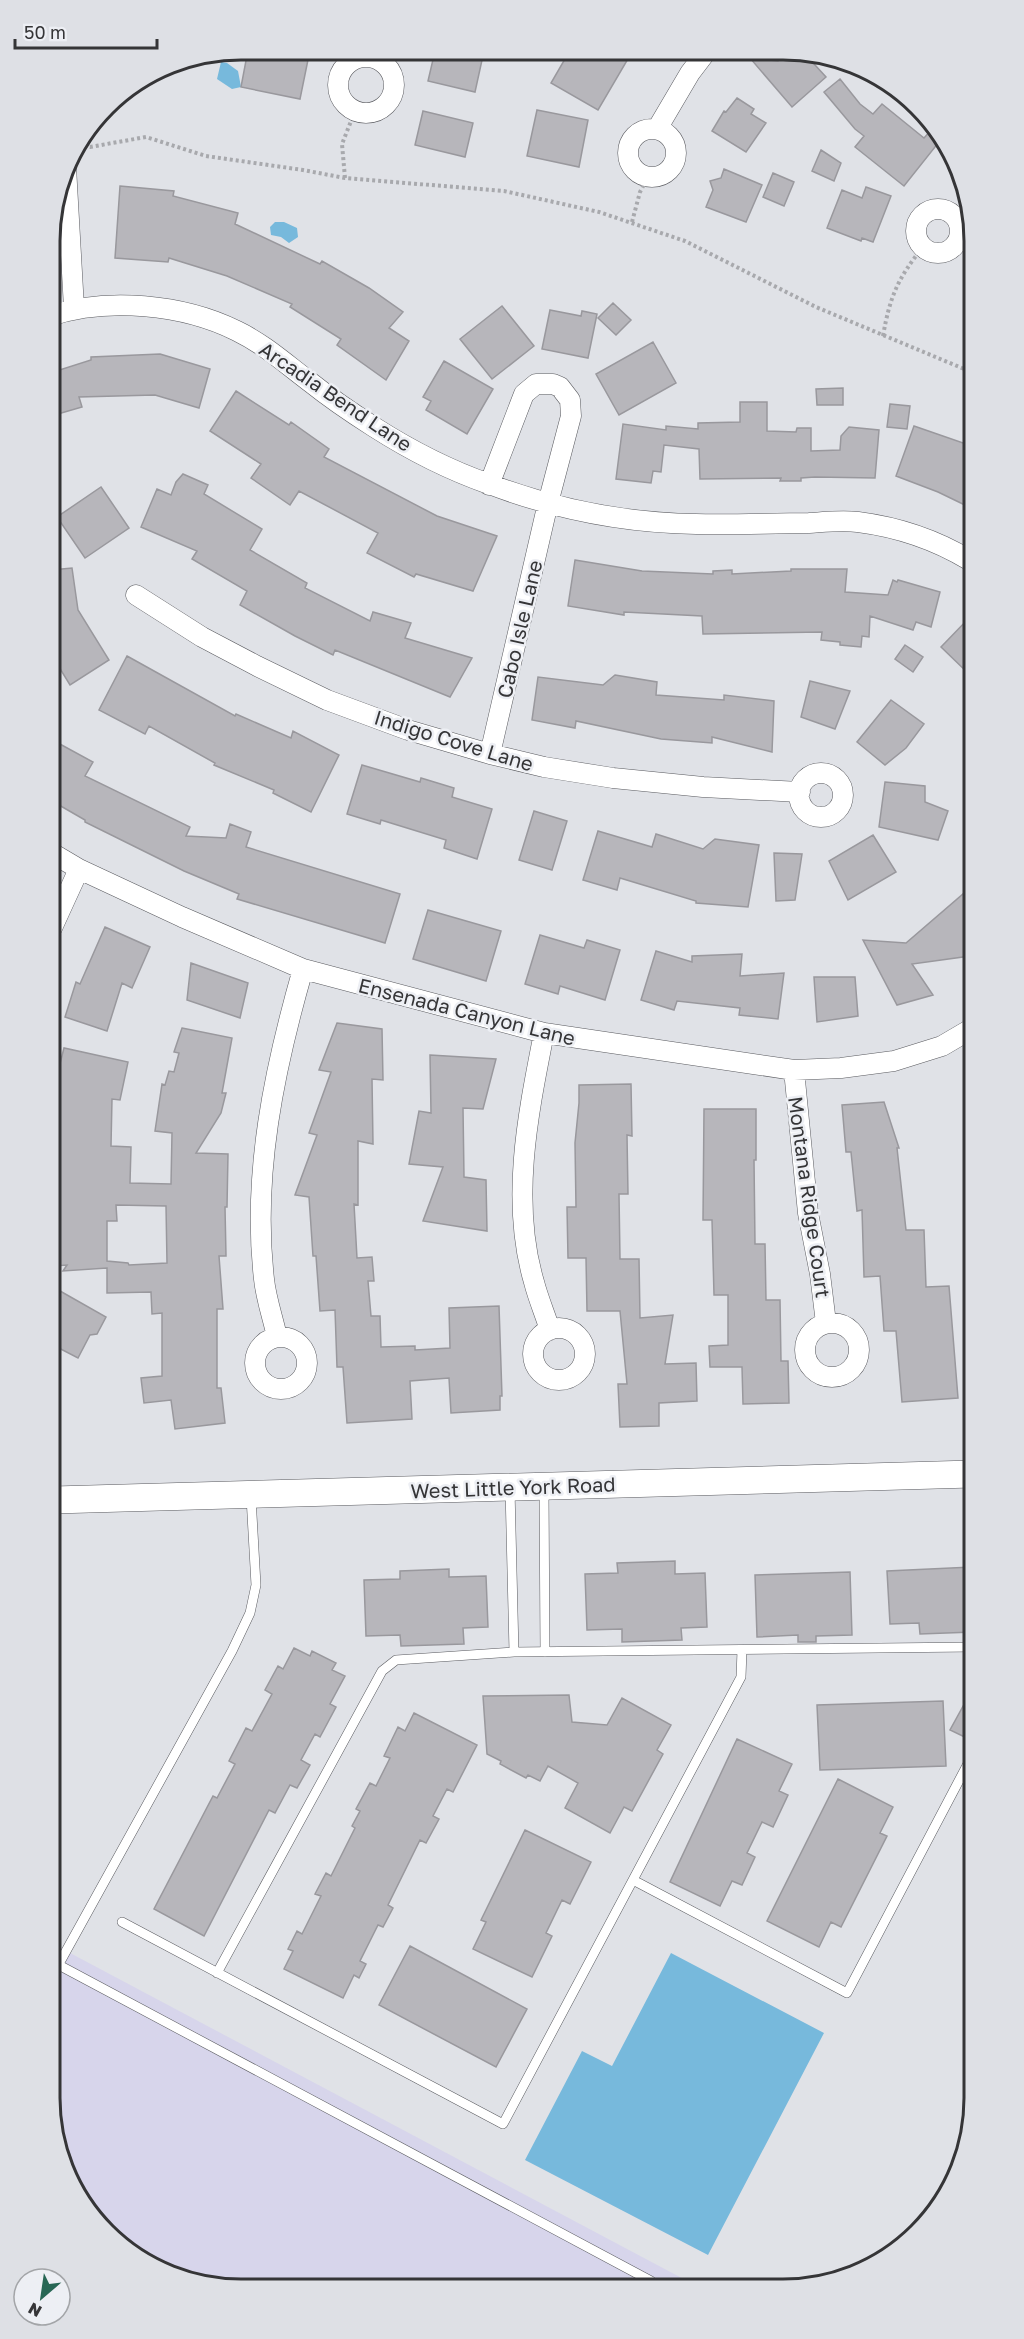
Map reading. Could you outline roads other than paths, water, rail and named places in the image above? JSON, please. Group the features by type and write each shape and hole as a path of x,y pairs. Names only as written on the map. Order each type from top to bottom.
{"main road":[{"name":"West Little York Road","path":"60,1500 964,1474"}],"street":[{"path":"354,60 342,70 338,79 341,98 346,106 355,111 373,113 381,109 392,96 393,78 390,70 379,60"},
{"path":"657,129 700,60"},
{"path":"657,129 670,137 677,150 676,158 669,171 655,177 648,177 630,163 629,148 631,141 642,131 657,129"},
{"path":"67,192 74,308"},
{"path":"933,209 961,212 958,222 959,236 952,247 940,253 923,247 917,238 916,231 920,217 933,209"},
{"name":"Arcadia Bend Lane","path":"60,313 74,308 106,306 160,307 237,330 376,428 433,461 489,484 549,503 620,519 684,524 856,522 901,530 950,548 964,557"},
{"name":"Cabo Isle Lane","path":"489,484 524,394 536,384 553,384 566,393 572,408 490,754"},
{"name":"Indigo Cove Lane","path":"136,595 202,638 327,700 408,730 544,767 613,778 703,787 800,792"},
{"name":"Ensenada Canyon Lane","path":"60,858 79,869 182,917 303,969 544,1033 794,1070 841,1068 894,1060 942,1046 964,1033"},
{"path":"60,911 79,869"},
{"path":"277,1337 264,1282 260,1232 262,1178 271,1098 284,1036 303,969"},
{"path":"544,1033 528,1114 522,1181 525,1234 533,1281 550,1330"},
{"name":"Montana Ridge Court","path":"794,1070 808,1213 820,1274 826,1323"}],"lane":[{"path":"544,1486 545,1652"},
{"path":"510,1487 514,1652"},
{"path":"60,1959 232,1651 250,1613 256,1585 251,1495"},
{"path":"217,1973 382,1671 396,1660 514,1652 964,1647"},
{"path":"122,1922 503,2124 741,1677 742,1650"},
{"path":"633,1880 847,1993 964,1771"},
{"path":"60,1968 647,2279"}],"water":[{"path":"221,62 227,63 238,71 241,87 232,89 217,79"},
{"path":"275,222 284,222 297,228 298,237 289,243 281,237 271,235 270,227"},
{"path":"671,1953 824,2033 708,2255 525,2160 582,2051 612,2066"}]}
